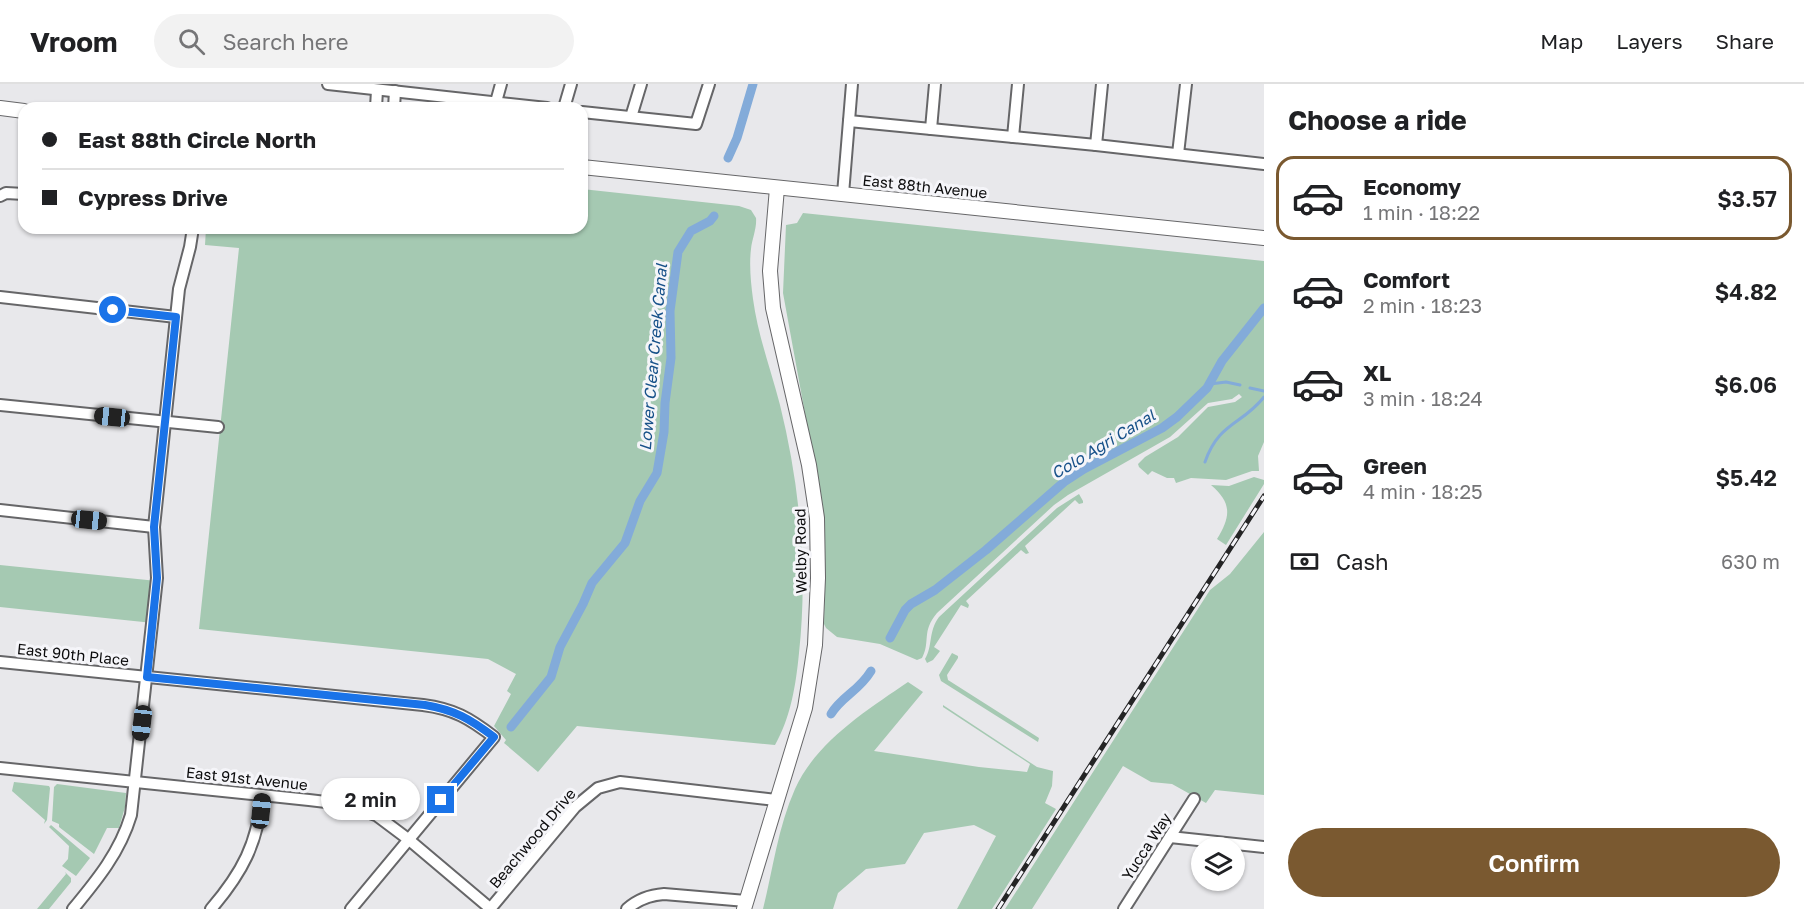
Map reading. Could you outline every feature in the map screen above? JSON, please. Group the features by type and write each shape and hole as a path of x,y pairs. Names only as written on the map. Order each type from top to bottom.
{"street":[{"path":"328,84 395,91 428,89 496,102 501,84"},
{"path":"566,102 572,84"},
{"path":"631,117 641,84"},
{"path":"588,113 696,124 709,84"},
{"path":"843,194 852,84"},
{"path":"931,129 935,84"},
{"path":"1013,137 1018,84"},
{"path":"1096,145 1101,84"},
{"path":"1178,154 1186,84"},
{"path":"376,102 377,90"},
{"path":"394,102 395,91"},
{"path":"0,108 18,110"},
{"path":"849,121 1264,164"},
{"name":"East 88th Avenue","path":"588,168 1264,238"},
{"name":"Welby Road","path":"745,905 805,708 814,645 819,578 817,518 810,465 773,308 770,271 777,188"},
{"path":"1,196 6,193 18,194"},
{"path":"73,909 109,863 123,838 131,815 157,578 154,527 176,317 179,289 192,234"},
{"path":"0,297 176,317"},
{"path":"0,405 218,427"},
{"path":"0,510 154,527"},
{"name":"East 90th Place","path":"0,662 444,708 471,720 494,737 408,839"},
{"name":"East 91st Avenue","path":"0,768 355,806 376,815 408,839 491,909"},
{"name":"Beachwood Drive","path":"491,909 575,807 591,792 604,785 629,783 776,800"},
{"path":"211,909 234,881 251,848 257,831 262,795"},
{"name":"Yucca Way","path":"1124,909 1194,799"},
{"path":"1170,837 1264,847"},
{"path":"351,909 408,839"},
{"path":"627,909 644,898 664,894 745,905"}],"green space":[{"path":"588,190 739,206 751,210 756,218 750,261 755,313 780,405 793,466 802,559 802,622 796,677 789,712 775,745 577,726 538,772 504,743 506,740 494,726 511,694 507,691 516,674 488,659 199,629 239,248 205,245 206,234 588,234"},
{"path":"803,213 1264,261 1264,442 1258,456 1259,471 1252,471 1226,480 1191,478 1176,483 1174,478 1167,478 1152,471 1148,475 1139,467 1138,464 1145,457 1178,437 1208,407 1235,402 1242,397 1239,394 1232,399 1208,403 1170,437 1054,505 937,613 929,626 922,658 917,660 880,644 837,637 824,624 825,561 818,485 783,293 786,225 797,223"},
{"path":"1254,477 1264,480 1264,484 1226,545 1217,539 1227,517 1226,504 1211,485 1229,486"},
{"path":"1079,494 1083,503 1079,504 1075,500 1025,546 1029,553 1026,554 1021,550 966,601 968,608 961,605 934,647 940,651 933,660 927,663 925,659 933,628 939,617 1057,508"},
{"path":"1264,532 1264,795 1215,790 1206,803 1172,784 1151,782 1123,766 1032,909 1005,909 1210,590 1230,574"},
{"path":"0,565 157,581 153,623 0,607"},
{"path":"952,653 958,658 947,675 948,680 1039,738 1038,742 941,681 939,675"},
{"path":"908,682 923,692 874,751 1027,772 1030,764 943,705 1037,767 1053,771 1052,786 1045,803 1056,809 992,909 957,909 996,836 974,825 924,833 905,864 866,869 838,893 833,909 763,909 784,818 804,772 816,756 844,728"},
{"path":"14,782 49,786 47,820 44,824 45,820 12,791"},
{"path":"57,784 126,793 119,828 107,828 94,854 59,827 59,824 52,821 54,787"},
{"path":"51,825 90,858 76,876 62,866 68,859 69,846 49,827"},
{"path":"65,872 71,878 71,882 49,909 37,909 66,874"}],"waterway":[{"name":"Lower Clear Creek Canal","path":"728,158 737,138 753,84"},
{"name":"Lower Clear Creek Canal","path":"511,727 551,677 560,647 592,583 625,543 640,501 657,473 664,432 671,358 670,311 678,252 691,231 710,221 714,216"},
{"name":"Colo Agri Canal","path":"890,638 905,610 911,604 935,590 986,550 1064,482 1162,428 1177,417 1207,388 1222,361 1264,308"},
{"path":"1210,384 1226,382 1240,385"},
{"path":"1250,388 1264,391"},
{"path":"1205,462 1224,431 1264,397"},
{"name":"Colo Agri Canal","path":"831,714 871,671"}],"railway":[{"path":"998,909 1264,496"}],"route":[{"path":"113,310 176,317 153,537 157,578 147,677 425,705 453,711 471,720 494,737 441,800"}]}
